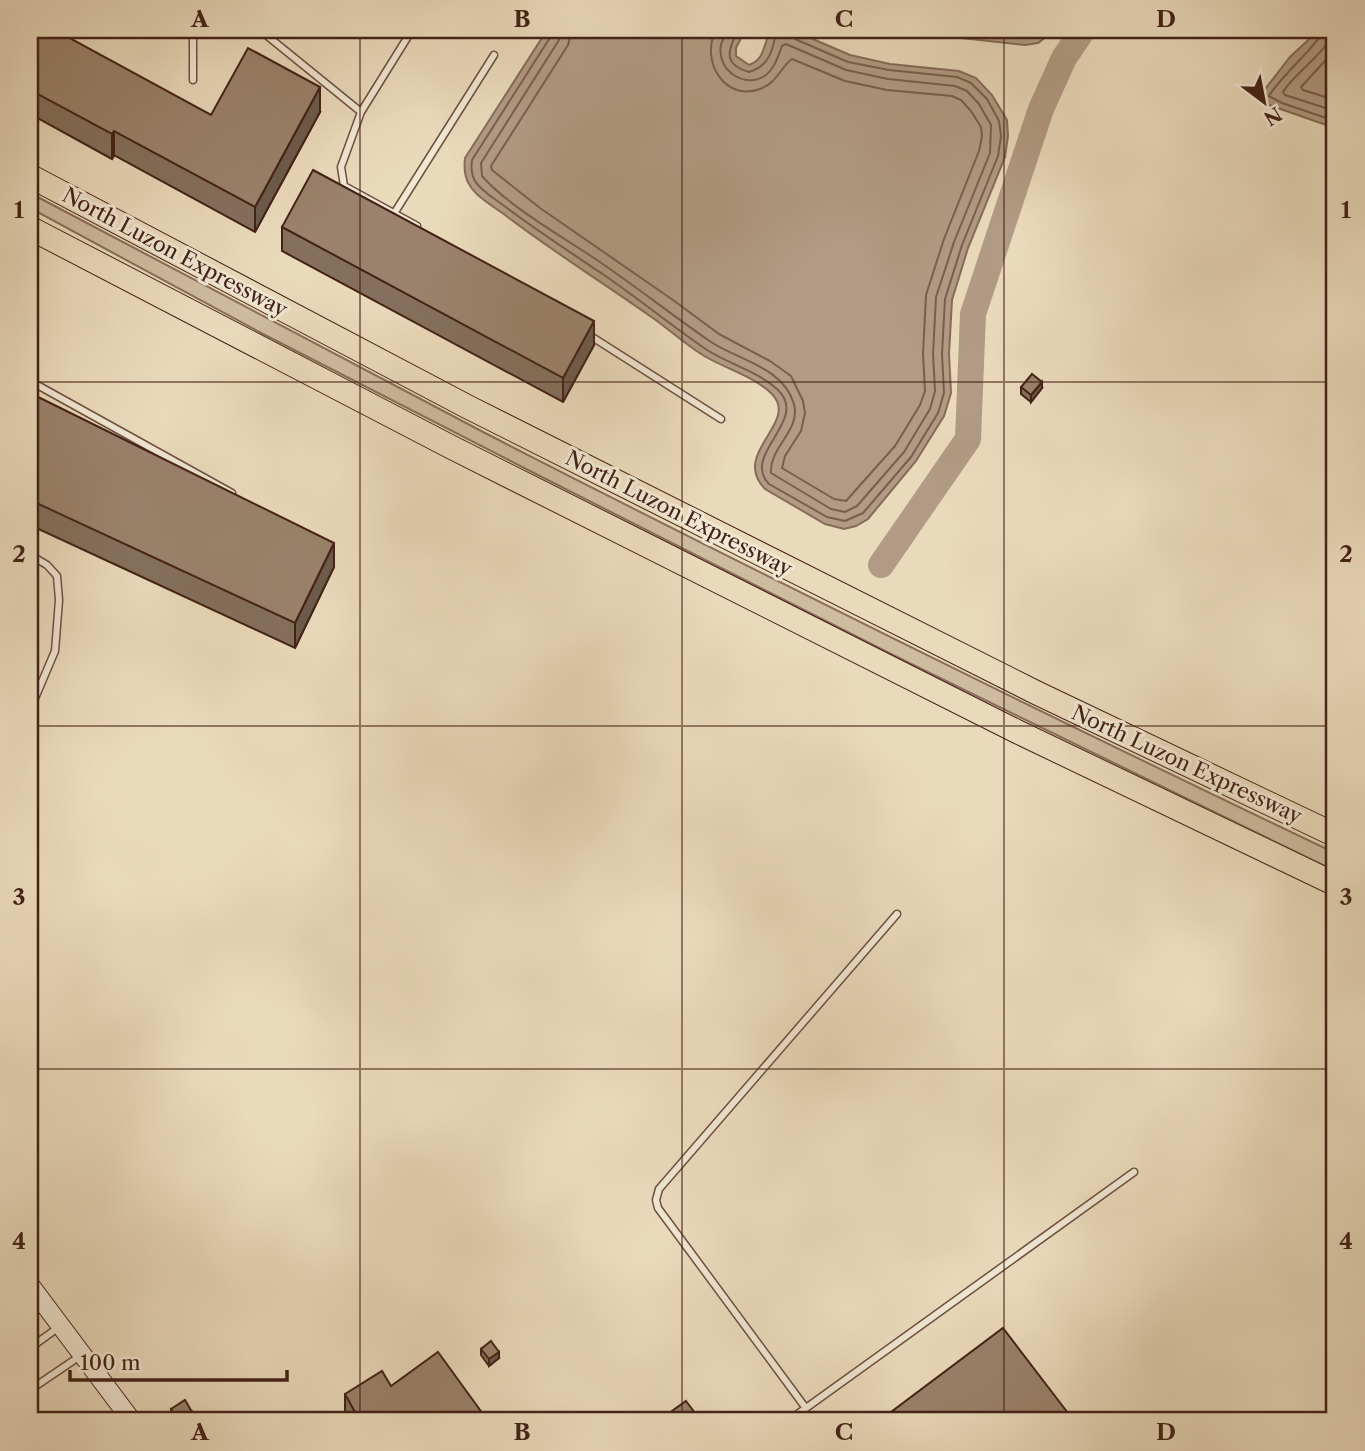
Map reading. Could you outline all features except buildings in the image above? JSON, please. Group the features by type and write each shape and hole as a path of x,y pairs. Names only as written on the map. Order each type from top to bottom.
{"highway":[{"path":"30,169 54,189"},
{"name":"North Luzon Expressway","path":"30,176 542,444 1037,694 1335,835"},
{"name":"North Luzon Expressway","path":"30,228 451,447 1005,726 1335,884"}],"main road":[{"path":"30,1285 132,1421"}],"lane":[{"path":"193,30 193,80"},
{"path":"260,30 361,112"},
{"path":"412,30 361,112 341,167 344,186 419,227"},
{"path":"395,212 494,55"},
{"path":"581,330 721,419"},
{"path":"30,381 235,495"},
{"path":"30,555 47,565 57,576 59,600 55,651 30,710"},
{"path":"805,1408 666,1219 656,1200 659,1189 897,914"},
{"path":"788,1421 1134,1172"},
{"path":"30,1348 60,1325"},
{"path":"30,1390 82,1354"}],"shaded area":[{"path":"30,193 591,487 908,646 1335,853 1335,871 895,656 263,334 30,208"}],"water":[{"path":"547,30 745,30 736,48 736,56 749,65 761,55 771,30 792,30 850,55 890,64 959,71 976,78 992,95 1007,120 1008,136 1005,157 968,248 952,300 949,354 951,393 944,416 916,461 868,519 844,529 825,524 765,489 756,476 755,463 778,416 778,405 772,394 749,378 699,353 485,201 472,189 465,175 465,158"},
{"path":"888,30 1055,30 1038,43 1025,45"},
{"path":"1319,30 1335,30 1335,128 1263,103 1259,97 1290,57"}],"waterway":[{"path":"881,565 968,439 973,314 1041,109 1064,58 1083,30"}]}
